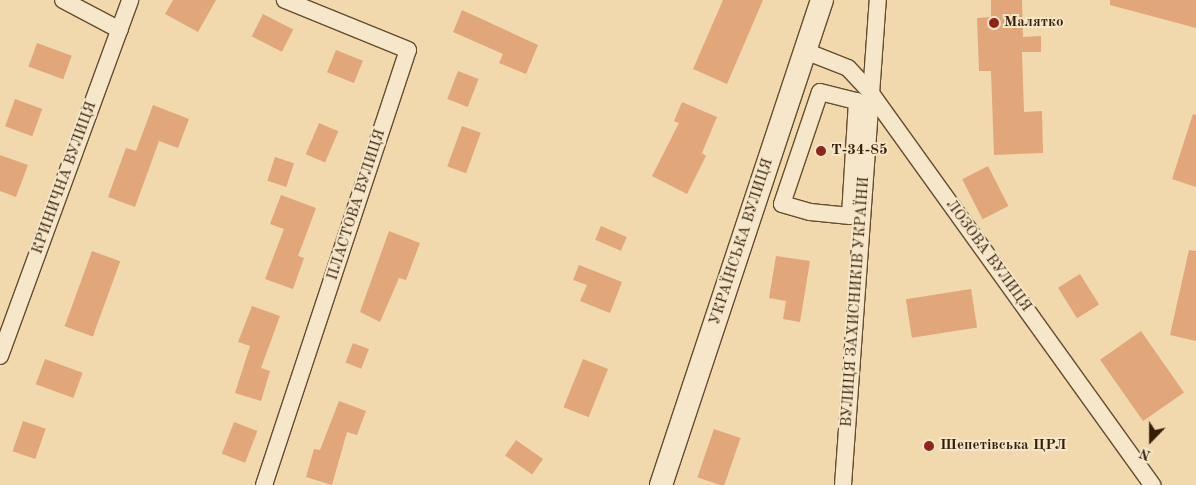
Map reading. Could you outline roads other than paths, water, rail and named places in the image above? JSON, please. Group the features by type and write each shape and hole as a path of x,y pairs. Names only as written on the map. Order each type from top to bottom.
{"main road":[{"name":"УКРАЇНСЬКА ВУЛИЦЯ","path":"661,485 822,0"}],"street":[{"path":"63,0 120,30"},
{"name":"КРИНИЧНА ВУЛИЦЯ","path":"0,356 130,0"},
{"name":"ПЛАСТОВА ВУЛИЦЯ","path":"264,485 408,50 285,0"},
{"name":"ВУЛИЦЯ ЗАХИСНИКІВ УКРАЇНИ","path":"844,485 870,92 878,0"},
{"name":"ЛОЗОВА ВУЛИЦЯ","path":"805,51 848,68 870,92 1152,485"},
{"path":"820,92 857,101 850,216 810,212 782,204 820,92"}],"place":[{"name":"Малятко","path":"994,23"},
{"name":"Т-34-85","path":"821,151"},
{"name":"Шепетівська ЦРЛ","path":"929,446"}]}
